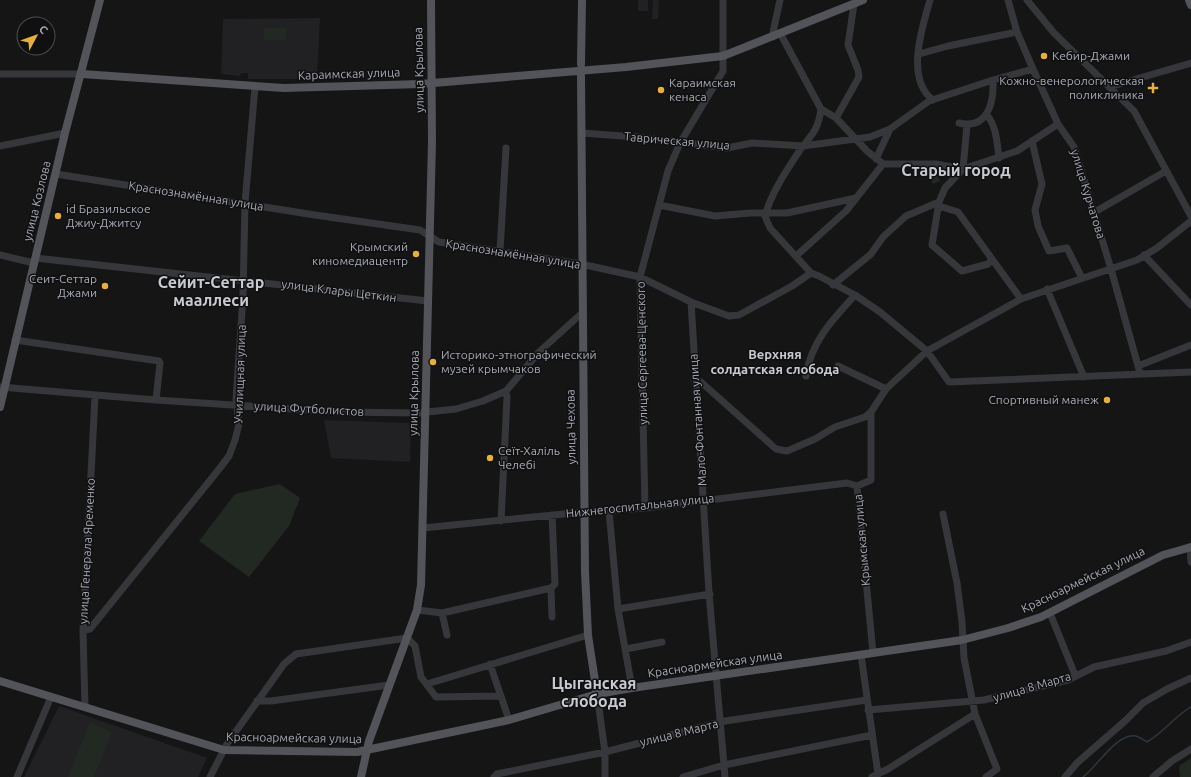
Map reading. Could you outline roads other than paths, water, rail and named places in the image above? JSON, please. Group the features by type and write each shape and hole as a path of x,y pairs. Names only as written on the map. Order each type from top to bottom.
{"main road":[{"name":"улица Козлова","path":"0,408 2,388 65,133 82,74 100,0"},
{"name":"улица Крылова","path":"362,777 366,752 389,684 417,610 420,585 426,412 432,83 431,0"},
{"path":"581,64 582,0"},
{"name":"Караимская улица","path":"82,74 255,87 360,86 432,83 626,67 723,56 863,0"},
{"path":"1189,0 1191,5"},
{"name":"улица Чехова","path":"581,76 581,264 584,512 588,635 597,694"},
{"name":"Красноармейская улица","path":"0,680 224,750 366,752 509,720 597,694 962,640 1019,625 1050,612 1163,555 1191,547"}],"street":[{"name":"улица Сергеева-Ценского","path":"645,508 640,277 668,171 680,143 723,71 723,0"},
{"path":"780,0 776,35 821,109 836,118 876,159 883,164 936,164 963,169 1017,151 1058,124"},
{"path":"930,0 923,26 916,65 920,82 928,96 933,100"},
{"name":"улица Курчатова","path":"1008,0 1017,32 1033,69 1058,124 1074,147 1139,370"},
{"path":"1027,0 1054,33 1134,110 1191,216"},
{"path":"836,118 859,77 858,70 848,45 854,4"},
{"path":"919,54 948,46 1017,32"},
{"path":"1110,87 1191,63"},
{"name":"Таврическая улица","path":"582,133 636,137 727,148 752,143 803,146 856,139 870,137 890,129 911,113 933,100 993,80 1033,69"},
{"name":"Караимская улица","path":"0,74 82,74"},
{"path":"959,123 967,125 978,121 986,114 993,99 993,80"},
{"name":"Училищная улица","path":"83,631 90,629 229,456 235,440 239,424 236,399 244,280 246,203 255,87"},
{"path":"821,109 818,125 811,138 803,146 784,176 766,212 766,222 811,273 855,295 880,312 927,351 949,382 1084,377 1139,370 1191,372"},
{"path":"986,114 991,119 995,130 999,158"},
{"path":"967,125 963,169 945,188 939,204 932,245 962,271 988,264 992,259"},
{"name":"Таврическая улица","path":"876,159 890,129"},
{"path":"0,146 65,133"},
{"path":"1032,141 1042,184 1035,210 1038,226 1049,252 1067,248 1082,278"},
{"path":"500,251 503,231 506,148"},
{"path":"796,256 846,211 883,164"},
{"path":"1093,213 1166,171"},
{"name":"Краснознамённая улица","path":"56,174 420,230 439,242 581,264 640,277 691,302 729,316 739,314 797,284 811,273"},
{"path":"659,205 715,216 766,212 787,213 856,198"},
{"path":"833,285 871,254 883,237 906,216 939,204 958,212 1021,299"},
{"path":"695,381 701,382 776,449 781,451 787,450 815,439 835,426 855,421 871,412 886,389 927,351 1021,299 1047,289 1111,270 1144,255 1157,248 1191,221"},
{"name":"улица Клары Цеткин","path":"0,255 34,260 244,280 428,301"},
{"path":"1144,255 1191,305"},
{"path":"1047,289 1084,377"},
{"path":"806,376 817,341 827,326 855,295"},
{"name":"Мало-Фонтанная улица","path":"691,302 703,500 725,777"},
{"name":"улица Футболистов","path":"2,388 95,396 339,412 426,412 463,407 483,402 506,392 539,352 582,313"},
{"path":"15,340 159,361 156,400"},
{"path":"1139,370 1191,345"},
{"path":"838,366 886,389"},
{"path":"501,521 506,392"},
{"name":"улица Генерала Яременко","path":"85,707 83,631 95,396"},
{"name":"Крымская улица","path":"871,412 871,480 857,486 873,653"},
{"name":"Нижнегоспитальная улица","path":"423,528 584,512 645,508 847,483 857,486"},
{"path":"609,511 618,609 632,688"},
{"path":"942,514 958,591 962,622 964,658 976,714 992,774"},
{"path":"552,515 554,584 551,588 552,617"},
{"path":"1191,547 1191,562"},
{"path":"417,610 442,613 551,588"},
{"path":"618,609 710,594"},
{"path":"1050,612 1075,675"},
{"path":"442,613 447,635"},
{"path":"427,684 588,635"},
{"path":"210,777 224,750 257,701 284,664 296,654 407,638 413,642 415,646 421,677 438,698 500,696"},
{"path":"626,649 662,642"},
{"name":"улица 8 Марта","path":"868,710 984,700 1068,680 1075,675 1094,667 1166,651 1191,642"},
{"path":"861,655 872,735 875,776 976,714"},
{"path":"490,664 509,720"},
{"path":"1065,777 1077,763 1143,703 1167,689 1191,678"},
{"path":"257,701 271,702 389,684"},
{"name":"улица Чехова","path":"597,694 605,752 606,777"},
{"path":"17,777 51,697"},
{"name":"улица 8 Марта","path":"494,777 498,774 605,752 720,723 866,700"},
{"path":"682,777 724,765 872,735"},
{"path":"1153,777 1172,761 1191,749"}],"waterway":[{"path":"1083,777 1122,739 1129,736 1136,736 1147,742 1179,715 1191,707"}],"place":[{"name":"Кебир-Джами","path":"1044,56"},
{"name":"Кожно-венерологическая поликлиника","path":"1153,88"},
{"name":"Караимская кенаса","path":"661,90"},
{"name":"id Бразильское Джиу-Джитсу","path":"58,216"},
{"name":"Крымский киномедиацентр","path":"416,254"},
{"name":"Сеит-Сеттар Джами","path":"105,286"},
{"name":"Историко-этнографический музей крымчаков","path":"433,362"},
{"name":"Спортивный манеж","path":"1107,400"},
{"name":"Сеїт-Халіль Челебі","path":"490,458"}],"district":[{"name":"Старый город","path":"956,170"},
{"name":"Сейит-Сеттар мааллеси","path":"211,291"},
{"name":"Верхняя солдатская слобода","path":"775,362"},
{"name":"Цыганская слобода","path":"594,692"}]}
